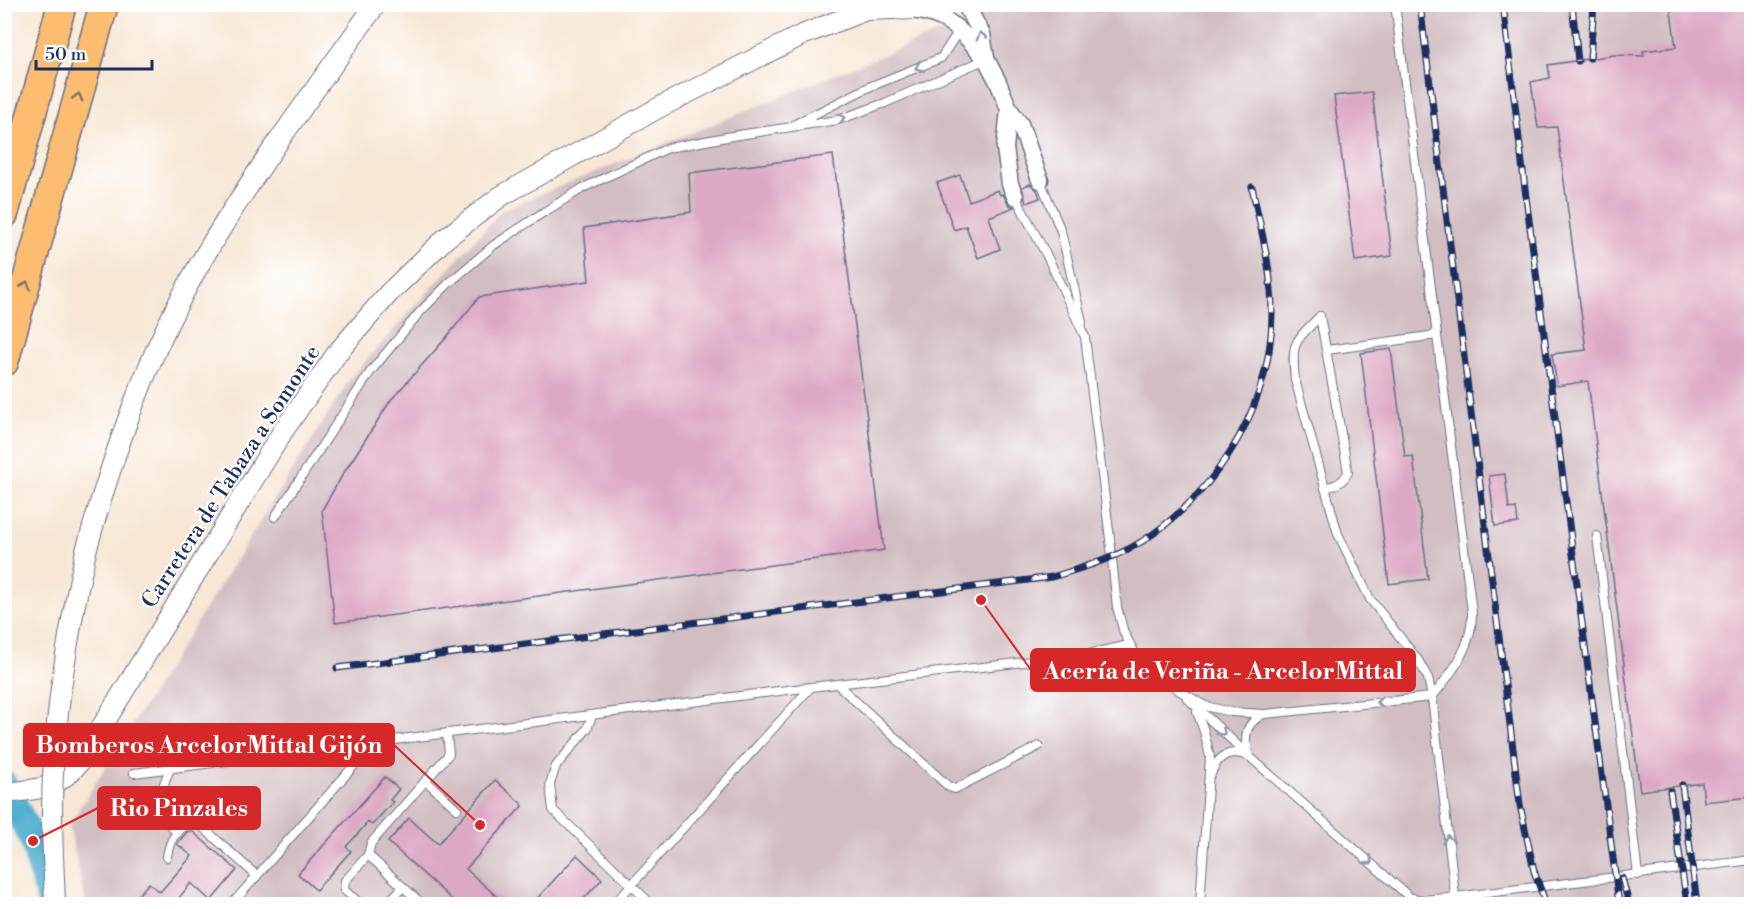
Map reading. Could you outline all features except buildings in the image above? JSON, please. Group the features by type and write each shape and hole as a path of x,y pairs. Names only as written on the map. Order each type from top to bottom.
{"highway":[{"path":"4,214 62,4"},
{"path":"4,362 104,4"}],"street":[{"path":"55,904 52,813 56,739 72,616 86,551 106,478 160,340 201,262 254,176 376,4"},
{"name":"Carretera de Tabaza a Somonte","path":"802,35 837,11 842,4"},
{"name":"Carretera de Tabaza a Somonte","path":"4,793 49,786 62,780 82,759 283,430 338,352 389,292 446,238 501,196 660,107 802,35 866,10 927,4"},
{"path":"965,4 982,34 986,59"},
{"path":"893,8 936,15 960,29 986,59 1009,109 1020,124 1040,180"},
{"path":"1009,109 1005,148 1010,184 1015,196"}],"lane":[{"path":"1040,180 1061,231 1085,337 1117,607 1129,645 1143,663 1180,691 1205,706 1217,709 1265,714 1432,697 1464,651 1472,626 1395,4"},
{"path":"783,129 869,87 941,57 960,29"},
{"path":"275,517 371,370 420,312 449,283 494,245 583,188 668,148 838,120 885,103 986,59"},
{"path":"1015,196 1049,260 1085,337"},
{"path":"1325,488 1339,484 1348,472 1320,316 1295,342 1293,360 1295,380 1325,488 1338,534 1370,598 1418,660 1428,678 1455,901"},
{"path":"1327,350 1437,335"},
{"path":"1597,536 1638,875"},
{"path":"134,773 811,687 1084,655 1129,645"},
{"path":"837,684 949,787 956,789 1039,746"},
{"path":"614,904 811,687"},
{"path":"1180,691 1250,757 1414,901 1455,901 1752,860"},
{"path":"1194,706 1209,747 1209,783 1200,904"},
{"path":"1250,757 1245,743 1246,730 1254,720 1265,714"},
{"path":"592,716 587,729 555,766 549,784 553,810 646,899"},
{"path":"360,904 344,890 345,880 368,855 371,843 448,754 447,734"},
{"path":"232,904 374,743"},
{"path":"1209,783 1212,770 1222,757 1234,752 1250,757"},
{"path":"170,769 163,782 160,806 163,817 177,833"},
{"path":"426,781 457,809"},
{"path":"166,857 168,848 183,826 190,823 199,824 257,876"},
{"path":"368,855 422,904"},
{"path":"386,904 403,886"}],"shaded area":[{"path":"986,5 1751,5 1751,904 86,904 69,825 352,376 502,210 989,12"}],"waterway":[{"path":"4,784 33,841 51,904"}],"railway":[{"path":"1420,4 1520,805 1534,871 1546,904"},
{"path":"1503,4 1526,197 1619,904"},
{"path":"1572,4 1578,61"},
{"path":"1590,58 1594,4"},
{"path":"337,668 1052,577 1091,565 1129,549 1153,534 1201,490 1239,437 1253,408 1270,346 1272,297 1252,187"},
{"path":"1682,785 1697,904"},
{"path":"1670,791 1687,904"},
{"path":"1622,878 1629,904"}],"place":[{"name":"Acería de Veriña - ArcelorMittal","path":"981,600"},
{"name":"Bomberos ArcelorMittal Gijón","path":"480,825"},
{"name":"Rio Pinzales","path":"33,841"}]}
